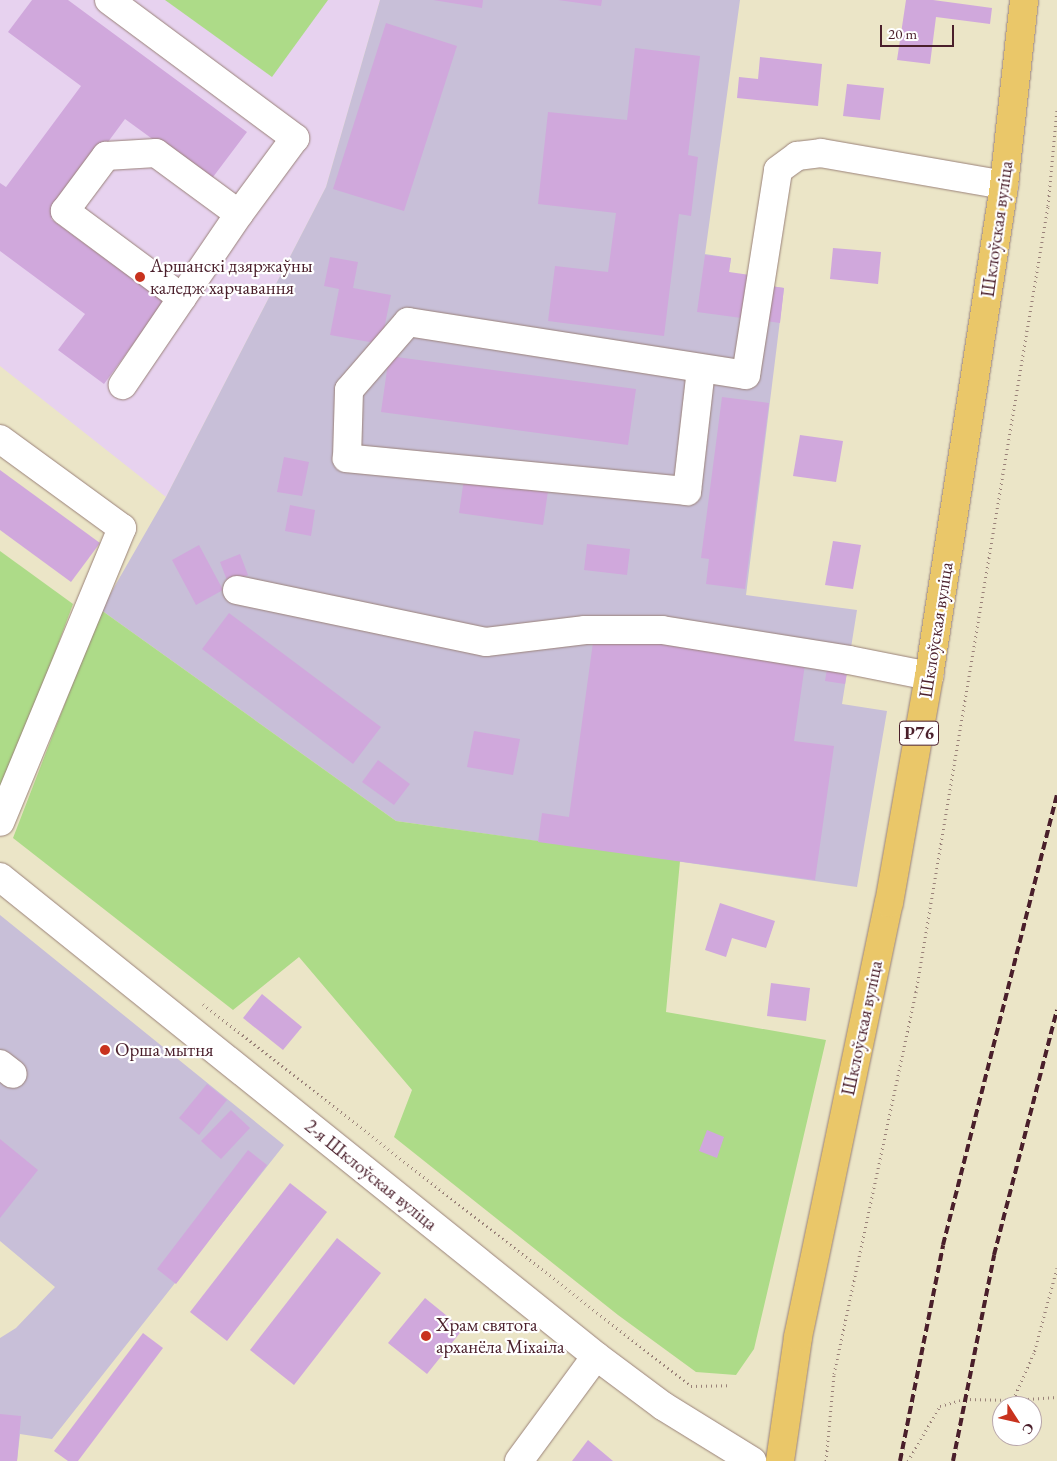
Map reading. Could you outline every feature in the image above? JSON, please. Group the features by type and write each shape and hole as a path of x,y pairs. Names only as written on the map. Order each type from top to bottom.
{"main road":[{"name":"Шклоўская вуліца","path":"780,1461 798,1337 888,903 929,676 1004,185 1024,0"}],"street":[{"path":"109,0 295,138 239,214 123,385"},
{"path":"182,298 65,211 106,156 156,153 239,214"},
{"path":"701,369 687,491 347,458 349,390 408,322 746,375 778,170 797,156 821,153 1004,185"},
{"path":"0,439 122,528 0,822"},
{"path":"238,590 486,642 585,630 662,630 849,660 929,676"},
{"name":"2-я Шклоўская вуліца","path":"0,876 596,1356 663,1406 752,1461"},
{"path":"519,1461 596,1356"}],"path":[{"path":"826,1461 834,1374 916,992 1048,206 1057,110"},
{"path":"196,998 691,1386 730,1385"},
{"path":"1015,1396 1034,1353 1057,1268"},
{"path":"1042,1398 1057,1397"},
{"path":"908,1461 940,1406 965,1399 992,1400"}],"shaded area":[{"name":"Аршанскі дзяржаўны каледж харчавання","path":"0,0 380,0 326,187 166,497 0,366"},
{"path":"380,0 740,0 705,254 731,258 729,272 749,283 784,288 746,595 857,610 842,704 887,711 857,887 396,821 101,610 166,497 326,187"},
{"path":"0,915 284,1145 52,1439 20,1434 17,1461 0,1461 0,1338 16,1328 55,1287 0,1241"}],"green space":[{"path":"165,0 328,0 272,77"},
{"path":"0,551 73,604 0,801"},
{"path":"101,610 396,821 680,861 666,1012 826,1040 754,1349 736,1375 696,1372 618,1315 394,1137 412,1090 299,957 233,1010 13,838"}],"building":[{"path":"32,0 68,0 247,132 210,181 125,119 51,219 164,302 104,384 58,350 85,314 0,251 0,183 6,187 81,86 8,32"},
{"path":"433,0 483,0 482,8"},
{"path":"558,0 602,0 601,6"},
{"path":"906,0 933,0 992,8 990,24 936,17 930,64 897,60"},
{"path":"386,23 457,46 404,211 333,189"},
{"path":"635,48 700,56 688,155 698,157 691,216 679,214 664,336 548,321 555,266 608,272 616,213 538,204 548,112 627,120"},
{"path":"760,57 822,64 818,106 737,98 739,77 758,79"},
{"path":"847,84 884,88 880,120 843,116"},
{"path":"833,248 881,252 878,284 830,279"},
{"path":"705,255 731,258 729,272 750,275 749,283 784,288 780,323 697,312"},
{"path":"330,257 358,262 353,288 391,295 381,344 330,335 339,289 324,286"},
{"path":"389,356 636,389 628,445 381,412"},
{"path":"722,397 769,403 745,589 706,584 709,559 701,558"},
{"path":"800,435 843,441 836,482 793,476"},
{"path":"284,457 309,462 302,496 277,492"},
{"path":"0,470 100,543 71,582 0,530"},
{"path":"464,479 548,491 543,525 459,513"},
{"path":"290,505 315,510 311,536 285,531"},
{"path":"833,541 861,545 853,589 825,585"},
{"path":"587,544 630,549 627,575 584,570"},
{"path":"199,545 223,590 196,605 172,560"},
{"path":"240,554 248,575 228,583 220,562"},
{"path":"229,613 381,727 353,764 202,649"},
{"path":"594,635 805,664 794,741 834,746 815,880 538,842 542,813 569,817"},
{"path":"828,663 848,666 845,684 825,681"},
{"path":"474,731 520,739 513,775 467,767"},
{"path":"378,760 410,784 394,805 362,782"},
{"path":"720,903 775,921 766,948 732,938 726,957 705,950"},
{"path":"771,983 810,988 806,1021 767,1016"},
{"path":"262,994 302,1027 283,1050 243,1018"},
{"path":"207,1084 227,1100 199,1135 179,1118"},
{"path":"231,1110 250,1128 221,1159 201,1141"},
{"path":"707,1130 724,1137 717,1158 699,1151"},
{"path":"0,1139 38,1170 0,1218"},
{"path":"248,1150 267,1165 176,1284 157,1269"},
{"path":"290,1183 327,1212 227,1341 190,1312"},
{"path":"337,1238 381,1273 294,1385 250,1350"},
{"name":"Храм святога арханёла Міхаіла","path":"425,1298 463,1329 427,1374 388,1343"},
{"path":"143,1333 163,1348 78,1461 68,1461 54,1451"},
{"path":"0,1414 21,1416 17,1461 0,1461"},
{"path":"588,1440 613,1461 572,1461"}],"railway":[{"path":"900,1461 943,1245 1057,795"},
{"path":"953,1461 994,1255 1057,1010"}],"place":[{"name":"Аршанскі дзяржаўны каледж харчавання","path":"140,277"},
{"name":"Орша мытня","path":"105,1050"},
{"name":"Храм святога арханёла Міхаіла","path":"426,1336"}]}
